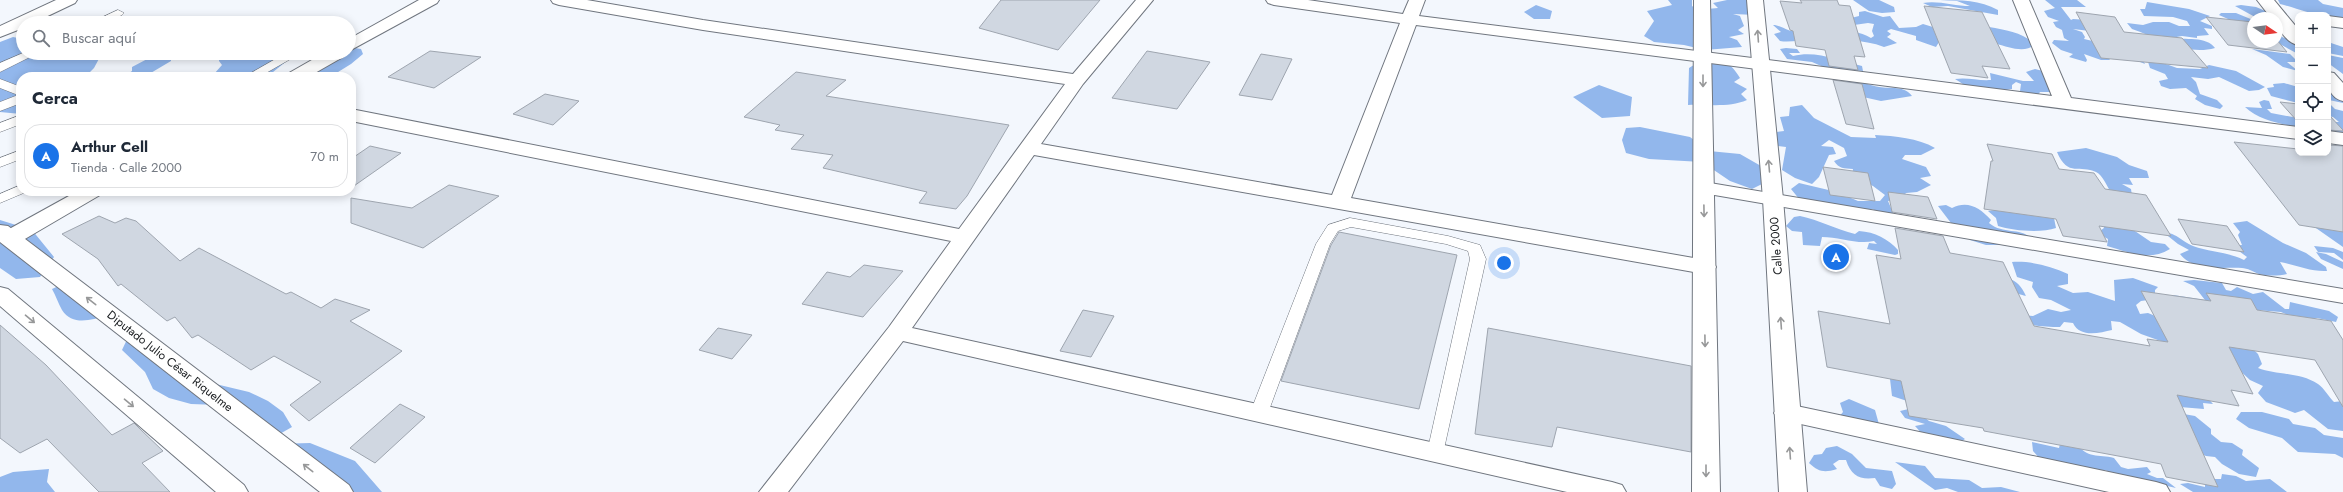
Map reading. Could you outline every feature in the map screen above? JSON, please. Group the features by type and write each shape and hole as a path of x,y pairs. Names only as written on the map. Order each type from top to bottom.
{"street":[{"path":"34,16 69,0"},
{"path":"356,42 430,0"},
{"path":"559,0 710,26 1077,80"},
{"path":"773,492 897,332 1030,148 1077,80 1145,0"},
{"path":"1274,0 1409,20 1703,59 2295,133"},
{"path":"1340,201 1417,0"},
{"path":"1702,0 1706,492"},
{"name":"Calle 2000","path":"1755,0 1773,199 1793,492"},
{"path":"2021,0 2064,103"},
{"path":"2266,0 2275,12"},
{"path":"2283,16 2295,18"},
{"path":"2331,21 2343,23"},
{"path":"2283,22 2295,36"},
{"path":"0,32 16,25"},
{"path":"304,72 325,60"},
{"path":"2331,81 2343,95"},
{"path":"356,116 966,237"},
{"path":"2331,137 2343,139"},
{"path":"1030,148 1340,201 1451,231 1705,267"},
{"path":"1704,188 2343,296"},
{"path":"5,234 83,196"},
{"name":"Diputado Julio César Riquelme","path":"5,234 339,492"},
{"path":"0,294 234,492"},
{"path":"897,332 1612,492"},
{"path":"1787,412 2156,492"}],"lane":[{"path":"111,16 118,13"},
{"path":"0,68 17,60"},
{"path":"259,72 282,60"},
{"path":"0,84 16,90"},
{"path":"0,107 16,100"},
{"path":"0,128 16,121"},
{"path":"0,163 16,156"},
{"path":"0,199 16,191"},
{"path":"1259,413 1323,244 1333,228 1350,222 1451,231 1475,248 1478,259 1436,453"}],"shaded area":[{"path":"1668,0 1692,0 1692,6 1702,13 1707,9 1718,8 1713,3 1727,0 1755,0 1756,15 1733,14 1740,16 1744,26 1738,30 1744,34 1729,37 1737,40 1742,47 1705,50 1684,45 1654,42 1644,36 1654,21 1647,11 1672,5"},
{"path":"1853,0 1879,0 1894,7 1895,12 1882,13 1869,11"},
{"path":"1940,0 1977,2 1998,10 1998,15 1948,6 1932,7 1923,3 1934,2 1970,6 1957,1"},
{"path":"2045,0 2077,0 2086,7 2061,7 2071,20 2088,20 2090,31 2073,29 2082,32 2085,37 2084,39 2097,42 2110,60 2101,60 2084,54 2087,60 2086,62 2069,57 2073,54 2061,50 2052,43 2054,40 2069,41 2064,38 2062,30 2056,27 2053,22 2059,21 2048,17 2044,11 2055,8"},
{"path":"2278,0 2318,0 2323,4 2343,8 2343,20 2331,18 2331,12 2306,12 2280,4"},
{"path":"2147,2 2189,9 2210,16 2200,21 2212,26 2212,29 2204,28 2209,35 2197,36 2197,38 2182,36 2171,38 2201,40 2211,44 2215,48 2194,50 2183,48 2132,29 2127,23 2143,25 2153,22 2169,22 2179,26 2190,26 2187,21 2173,17 2144,16 2140,9 2145,9"},
{"path":"1536,5 1552,11 1550,19 1534,19 1524,12"},
{"path":"2241,5 2256,7 2268,12 2247,13 2235,6"},
{"path":"1865,11 1883,17 1890,16 1899,28 1916,27 1923,24 1936,28 1939,42 1936,47 1916,40 1916,36 1891,29 1887,31 1891,34 1887,37 1897,43 1884,47 1868,42 1840,39 1780,41 1774,34 1781,32 1773,25 1794,31 1834,30 1853,32 1871,38 1874,36 1872,31 1874,24 1868,23 1854,25 1851,18 1859,16 1859,12"},
{"path":"2221,13 2236,13 2247,18 2247,24 2237,23 2219,15"},
{"path":"1989,27 2019,34 2035,44 2027,49 2022,49 1997,44"},
{"path":"2283,27 2287,32 2283,33"},
{"path":"13,37 16,38 16,60 98,60 90,72 16,72 16,114 0,112 0,42"},
{"path":"2283,37 2295,44 2295,52 2283,46"},
{"path":"2331,43 2343,47 2343,56 2331,54"},
{"path":"356,48 361,49 363,54 356,60"},
{"path":"1780,49 1797,49 1800,53 1789,53 1793,56 1811,54 1819,55 1862,66 1863,71 1826,68 1812,62 1787,59"},
{"path":"2252,49 2290,54 2295,59 2295,62 2287,62 2295,70 2283,67 2266,55"},
{"path":"2123,55 2166,64 2177,68 2200,69 2209,65 2236,71 2265,87 2259,90 2249,91 2219,77 2208,79 2191,77 2196,82 2200,94 2217,100 2223,106 2220,109 2205,105 2195,99 2197,96 2186,88 2170,89 2161,86 2159,81 2168,79 2165,74 2150,68 2148,62 2144,62 2145,64"},
{"path":"2331,56 2343,58 2343,74 2331,65"},
{"path":"1705,58 1726,63 1733,68 1740,78 1734,82 1747,89 1741,94 1747,100 1725,105 1688,105 1689,68"},
{"path":"145,60 171,60 152,72 130,72 132,67"},
{"path":"288,60 273,72 216,72 222,65 219,61"},
{"path":"314,60 356,60 338,72 303,72"},
{"path":"2035,69 2047,72 2054,89 2049,92 2040,92 2035,99 2020,91 2021,84 2016,82 2012,85 2012,89 1994,94 1988,94 1977,92 1955,79 1964,78 1991,80 1990,73 2023,81 2034,81 2026,72"},
{"path":"1850,80 1879,87 1905,90 1912,96 1881,101 1854,95 1842,83"},
{"path":"2284,83 2295,86 2295,102 2271,96 2267,88 2274,87 2273,84"},
{"path":"1599,85 1632,97 1630,116 1602,118 1573,97"},
{"path":"2331,85 2343,95 2343,103 2331,100"},
{"path":"2264,100 2269,101 2272,109 2267,109 2271,113 2295,117 2295,126 2277,123 2263,118 2245,107 2262,108 2259,102"},
{"path":"1802,105 1814,118 1851,137 1876,138 1875,135 1898,137 1921,142 1935,148 1921,155 1905,155 1902,159 1926,167 1931,176 1920,178 1931,185 1917,192 1906,193 1901,199 1888,201 1894,215 1886,215 1872,209 1865,211 1800,200 1791,189 1799,183 1837,192 1858,201 1880,201 1885,195 1873,186 1852,176 1853,169 1842,168 1836,164 1834,161 1847,156 1844,148 1829,140 1821,146 1833,147 1836,154 1829,155 1819,177 1812,184 1795,178 1782,170 1786,147 1777,146 1770,133 1784,131 1780,117 1789,116 1790,107"},
{"path":"2331,105 2335,109 2343,111 2343,133 2331,131 2331,122 2339,122 2331,117"},
{"path":"1640,127 1690,137 1709,151 1740,154 1761,166 1762,184 1752,189 1730,181 1702,162 1649,159 1626,153 1622,140 1626,128"},
{"path":"2086,148 2117,157 2129,165 2147,171 2149,178 2129,178 2133,185 2122,184 2131,189 2132,196 2112,194 2103,178 2096,172 2085,169 2070,168 2065,165 2057,152"},
{"path":"1946,205 1952,208 1963,205 1973,206 1983,212 1991,220 1989,223 1995,227 2021,233 2031,238 2001,245 1986,245 1970,240 1963,230 1951,223 1938,206"},
{"path":"2006,208 2054,218 2056,228 2050,230 2027,231 1998,226 1996,218 1988,211"},
{"path":"1800,216 1855,234 1859,231 1876,235 1885,239 1894,246 1898,250 1898,254 1895,255 1867,249 1869,243 1877,244 1874,241 1862,242 1822,237 1820,246 1803,245 1802,232 1792,231 1786,226 1794,217"},
{"path":"0,220 32,230 54,257 40,277 16,279 0,268"},
{"path":"2102,220 2129,227 2151,242 2165,244 2170,249 2154,255 2138,255 2107,246 2108,239 2097,233 2104,228"},
{"path":"2247,221 2283,243 2306,253 2326,267 2327,271 2309,269 2280,262 2287,274 2266,275 2244,268 2217,268 2200,266 2186,260 2180,254 2189,250 2178,244 2163,232 2176,236 2193,246 2232,255 2244,260 2247,257 2232,246 2242,245 2238,235 2240,232 2233,223"},
{"path":"2313,226 2343,231 2343,247"},
{"path":"2314,246 2333,248 2343,252 2343,260 2334,253 2318,252"},
{"path":"2316,252 2326,254 2343,262 2343,269 2321,259"},
{"path":"2012,262 2034,263 2055,269 2068,274 2068,284 2057,286 2073,293 2088,292 2115,301 2114,280 2133,278 2158,287 2155,290 2155,299 2141,301 2136,305 2140,314 2148,313 2165,320 2173,336 2169,344 2141,334 2120,322 2111,321 2112,330 2085,333 2076,328 2073,323 2064,322 2060,327 2046,327 2026,324 2008,315 1993,319 1985,310 1989,304 1981,296 1975,286 1990,282 1987,276 2011,279 2023,289 2026,296 2011,292 2022,308 2021,315 2033,316 2048,309 2061,312 2071,310 2051,300 2039,298 2032,287 2033,282 2017,277"},
{"path":"2194,280 2222,283 2226,290 2231,291 2237,287 2253,294 2263,292 2285,309 2289,309 2290,302 2329,311 2338,317 2336,322 2317,318 2304,322 2281,312 2219,307 2176,300 2173,295 2205,300 2194,286 2183,281"},
{"path":"67,282 88,288 107,301 106,316 88,320 76,320 66,315 52,289"},
{"path":"131,331 203,381 249,392 268,401 283,412 292,427 262,444 218,405 191,404 169,398 153,389 145,372 122,350"},
{"path":"2197,340 2252,348 2258,354 2262,364 2258,368 2272,372 2304,377 2318,384 2334,402 2343,401 2343,431 2328,429 2304,410 2295,413 2266,402 2258,393 2263,386 2250,380 2236,367"},
{"path":"1894,366 1913,403 1892,396 1890,379"},
{"path":"2153,383 2206,396 2213,404 2203,403 2204,409 2180,407"},
{"path":"1849,399 1875,410 1880,428 1838,418 1843,412 1840,403"},
{"path":"1913,408 1929,421 1946,426 1965,439 1956,445 1925,437 1915,426 1925,424 1905,418 1900,411"},
{"path":"2241,412 2262,412 2289,419 2293,424 2315,428 2324,435 2343,438 2343,458 2335,454 2298,452 2282,438 2249,428 2236,419"},
{"path":"2178,413 2195,416 2211,429 2211,434 2221,442 2232,443 2243,450 2242,455 2259,468 2256,477 2239,474 2222,464 2215,457 2206,456 2192,450"},
{"path":"2061,440 2077,443 2084,452 2089,454 2114,458 2121,467 2128,469 2147,467 2151,472 2147,474 2157,478 2163,478 2176,488 2115,474 2105,470 2088,473 2042,461 2033,451 2032,442 2059,448"},
{"path":"310,443 355,461 382,492 319,492 301,471 280,462 276,444"},
{"path":"1837,446 1852,454 1866,468 1892,471 1896,484 1892,489 1880,486 1875,478 1857,476 1853,473 1846,460 1839,460 1833,464 1837,469 1829,471 1819,470 1809,463 1814,455 1822,454 1826,448"},
{"path":"1895,462 1925,466 1935,478 1969,480 1982,488 2001,487 2020,492 1958,492 1947,488 1935,490"},
{"path":"49,469 47,482 55,492 0,492 0,477 13,472"},
{"path":"2222,474 2236,476 2246,481 2270,479 2287,492 2193,492 2180,484 2188,483 2205,487 2205,479 2221,479"}],"building":[{"path":"1001,0 1100,0 1058,50 979,28"},
{"path":"1800,0 1837,0 1839,5 1850,6 1865,57 1854,56 1858,70 1829,66 1825,50 1796,46 1793,31 1790,30 1780,1 1802,3"},
{"path":"1924,6 1982,12 2010,69 1982,66 1988,78 1951,73"},
{"path":"2076,12 2115,17 2124,32 2182,38 2208,68 2101,58"},
{"path":"2206,17 2247,21 2247,47 2228,45"},
{"path":"2283,47 2287,52 2253,48"},
{"path":"430,51 481,57 434,88 388,77"},
{"path":"1147,51 1210,62 1177,109 1112,98"},
{"path":"1261,54 1292,59 1272,100 1239,95"},
{"path":"796,72 846,80 826,96 1009,125 967,196 956,209 919,203 927,192 823,168 833,155 791,149 804,135 775,130 780,125 744,117"},
{"path":"1833,80 1862,84 1874,129 1846,124"},
{"path":"545,94 579,101 553,125 513,114"},
{"path":"2280,102 2295,104 2295,119"},
{"path":"2331,117 2343,130 2331,130"},
{"path":"2234,142 2295,149 2295,156 2331,156 2331,145 2343,146 2343,232 2299,225"},
{"path":"1987,144 2052,154 2059,169 2094,173 2105,189 2146,195 2171,236 2099,226 2107,242 2063,236 2056,219 1984,209 1991,161 1993,161"},
{"path":"370,146 401,153 356,184 356,156"},
{"path":"1823,167 1868,173 1875,201 1830,195"},
{"path":"449,185 499,196 423,248 351,223 351,198 412,208"},
{"path":"1888,192 1928,197 1937,219 1892,212"},
{"path":"99,216 115,223 126,218 136,221 180,261 199,248 286,294 291,292 321,308 335,299 370,310 350,321 402,351 309,421 290,405 321,382 274,356 251,370 198,335 192,338 175,317 167,321 121,284 118,286 98,259 62,234"},
{"path":"2178,219 2227,226 2244,252 2192,244"},
{"path":"1895,228 1943,236 1950,253 2003,262 2034,326 2150,346 2147,339 2168,342 2141,291 2211,301 2206,293 2251,299 2257,310 2331,321 2343,340 2343,407 2315,360 2229,347 2253,394 2231,390 2239,406 2177,395 2218,487 2166,477 2161,464 1984,431 1983,428 1909,416 1901,381 1827,367 1818,311 1890,324 1876,255 1901,259"},
{"path":"1339,232 1457,255 1419,409 1281,381 1331,245"},
{"path":"864,265 903,271 863,317 802,304 827,272 850,277"},
{"path":"1083,310 1114,316 1091,357 1060,351"},
{"path":"0,325 46,365 112,435 134,423 163,451 142,463 170,492 99,492 47,439 20,453 0,438"},
{"path":"718,328 752,335 732,359 699,350"},
{"path":"1488,328 1691,366 1691,452 1557,427 1552,447 1475,434"},
{"path":"400,404 425,417 375,463 350,448"}],"place":[{"name":"Arthur Cell","path":"1836,257"}]}
